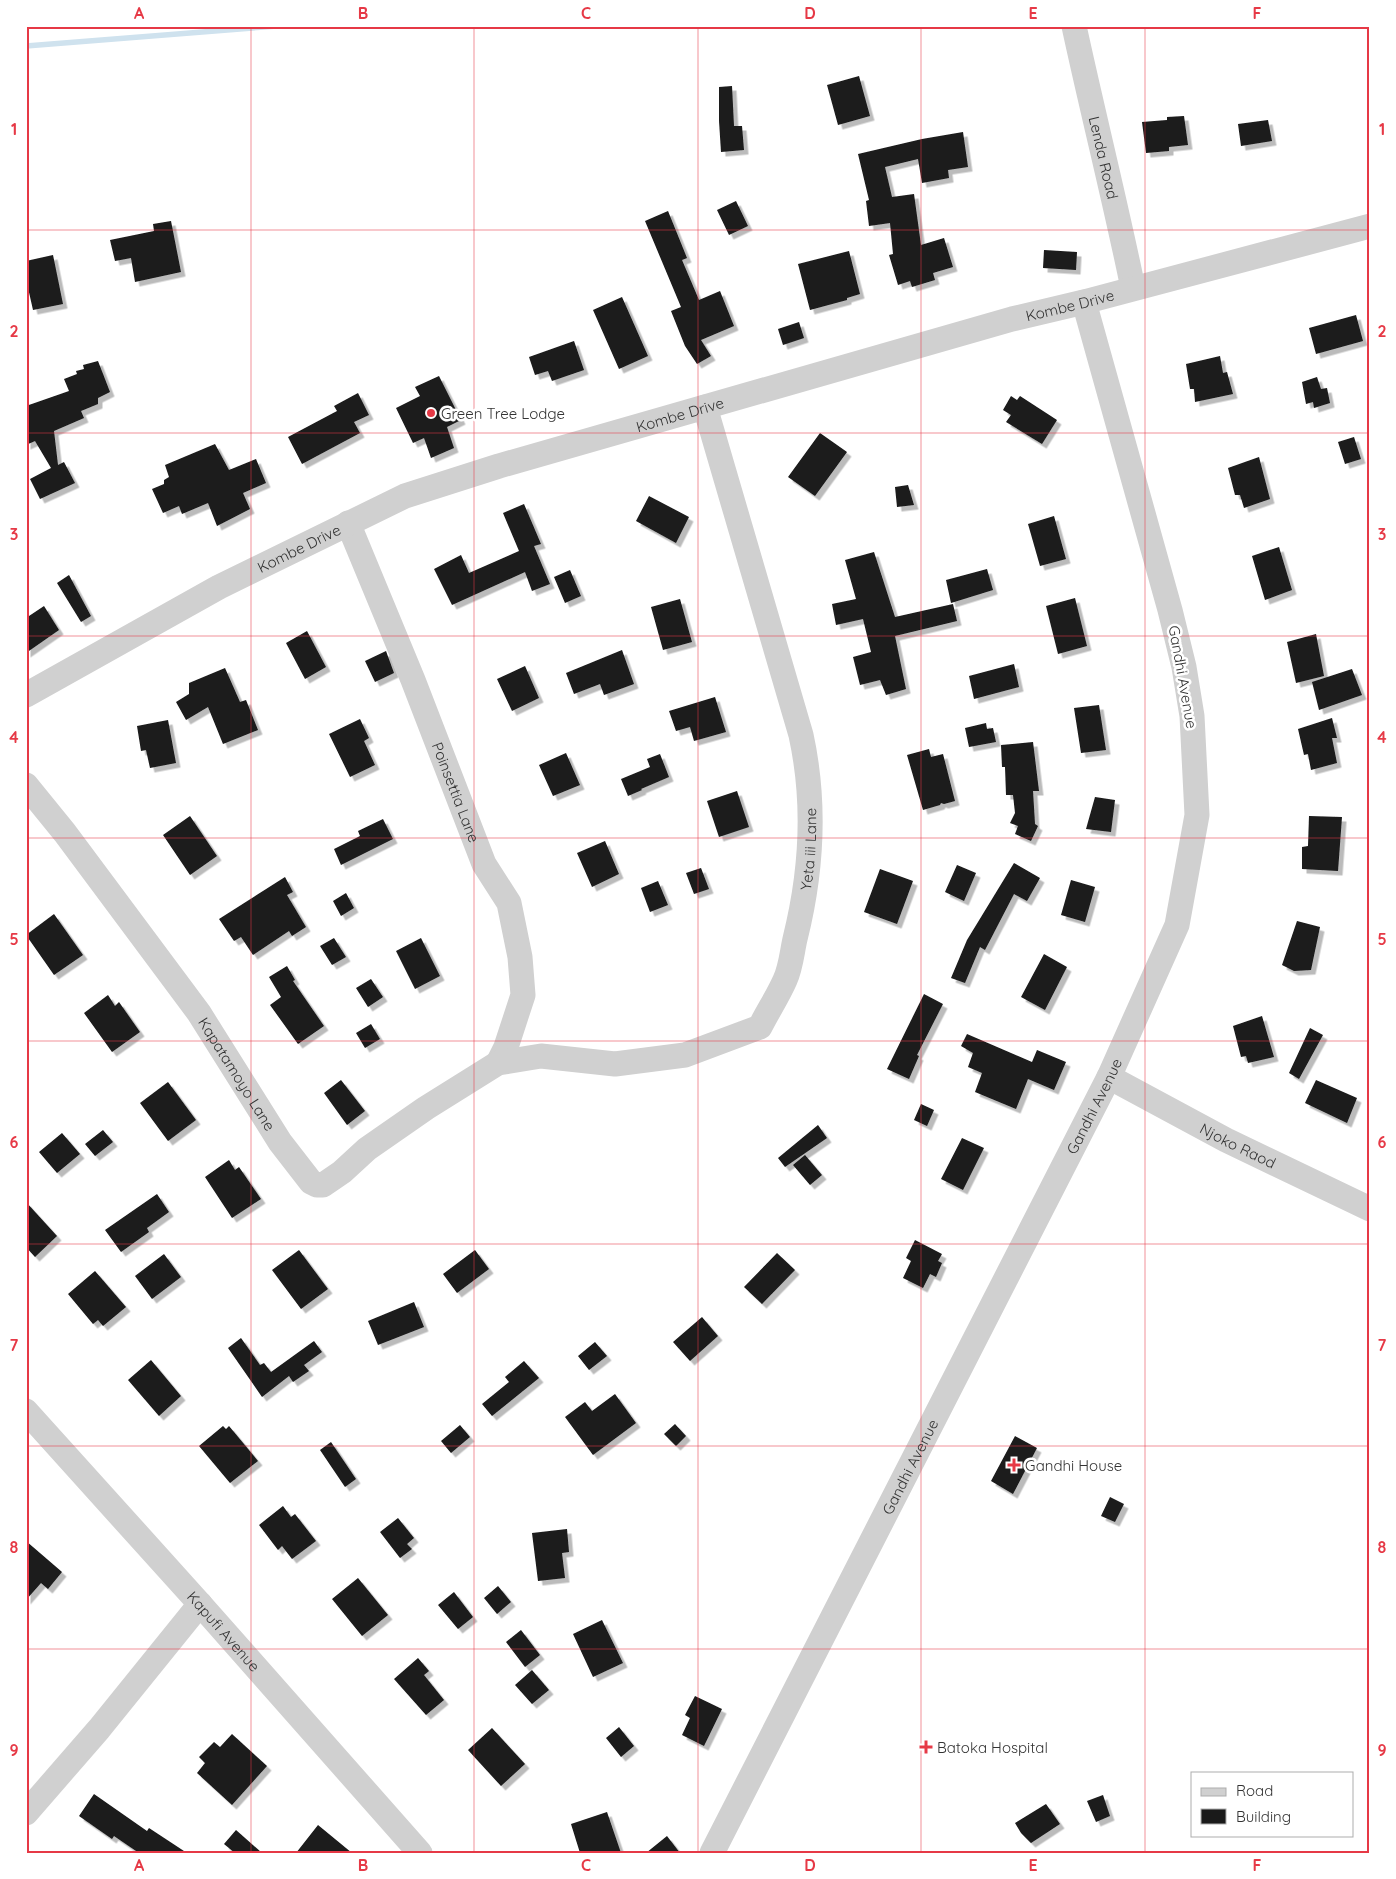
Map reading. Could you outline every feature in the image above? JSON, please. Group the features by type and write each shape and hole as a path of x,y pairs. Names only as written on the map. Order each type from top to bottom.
{"street":[{"name":"Lenda Road","path":"1074,26 1115,199 1133,288"},
{"name":"Kombe Drive","path":"26,695 219,587 405,496 499,466 1012,319 1084,302 1370,226"},
{"name":"Gandhi Avenue","path":"712,1853 1109,1077 1177,925 1197,815 1192,716 1184,667 1170,610 1084,302"},
{"name":"Yeta iii Lane","path":"498,1062 541,1056 615,1064 685,1055 760,1027 786,978 804,904 810,858 812,814 808,766 801,735 705,407"},
{"name":"Poinsettia Lane","path":"348,523 445,762 484,864 497,882 508,903 520,957 523,994 506,1047 498,1062"},
{"name":"Kapatamoyo Lane","path":"26,785 65,833 199,1013 280,1142 311,1182 317,1185 324,1185 374,1144 498,1062"},
{"name":"Njoko Raod","path":"1109,1077 1226,1140 1370,1209"},
{"name":"Kapufi Avenue","path":"26,1411 420,1853"},
{"path":"26,1813 99,1729 200,1604"}],"building":[{"path":"859,76 870,116 838,125 827,85"},
{"path":"732,86 734,126 742,126 744,150 721,152 719,87"},
{"path":"1184,116 1188,145 1169,147 1169,151 1146,153 1142,122 1167,120 1167,117"},
{"path":"1268,120 1272,141 1241,146 1238,124"},
{"path":"963,132 968,167 948,170 949,178 922,183 918,159 885,167 892,197 914,194 921,245 944,238 953,267 933,273 935,280 912,287 910,281 898,285 889,255 893,254 890,223 869,226 866,201 869,200 858,154 922,139"},
{"path":"736,201 748,226 729,235 717,210"},
{"path":"668,211 687,258 682,260 699,300 720,291 734,326 701,340 711,356 697,364 685,346 671,311 681,307 645,221"},
{"path":"171,221 181,272 135,282 131,258 115,261 110,240 154,231 153,224"},
{"path":"1044,250 1077,252 1076,270 1043,268"},
{"path":"849,251 860,294 847,298 847,300 810,310 798,264"},
{"path":"53,255 63,304 33,310 26,279 26,261"},
{"path":"622,297 648,356 619,369 593,310"},
{"path":"1356,315 1363,341 1316,354 1309,328"},
{"path":"799,322 804,338 783,345 778,329"},
{"path":"574,341 584,370 552,381 548,371 535,375 529,357"},
{"path":"1220,356 1223,373 1227,372 1233,394 1195,402 1194,389 1190,389 1186,364"},
{"path":"98,361 110,392 98,398 98,404 81,411 84,418 54,431 58,465 64,462 75,483 40,499 30,479 51,468 35,441 26,445 26,406 69,391 64,379 77,374 76,371 84,369 83,365"},
{"path":"439,376 461,420 447,427 454,448 431,458 424,438 413,443 396,408 420,396 415,387"},
{"path":"1317,377 1321,389 1327,388 1330,403 1314,408 1313,402 1306,404 1302,382"},
{"path":"358,393 369,415 354,422 360,433 302,464 288,437 337,411 334,406"},
{"path":"1011,396 1017,400 1020,396 1057,420 1042,444 1006,422 1011,415 1003,410"},
{"path":"820,433 847,452 815,496 788,477"},
{"path":"1354,437 1361,459 1345,464 1338,442"},
{"path":"215,444 229,470 256,459 266,483 243,493 250,509 217,526 208,503 182,514 179,506 163,513 152,489 164,484 164,480 169,477 165,465"},
{"path":"1259,457 1270,499 1244,508 1240,495 1235,495 1228,468"},
{"path":"908,485 914,505 897,507 895,487"},
{"path":"649,496 689,517 676,543 636,521"},
{"path":"524,504 541,544 534,546 550,584 532,591 525,572 452,605 434,569 461,555 469,573 519,551 503,513"},
{"path":"1054,516 1066,559 1040,566 1028,524"},
{"path":"1279,547 1292,590 1265,600 1252,556"},
{"path":"874,552 895,617 953,604 957,621 895,636 906,689 886,695 880,680 860,685 853,657 871,652 863,619 836,625 832,604 856,599 845,560"},
{"path":"987,569 993,590 951,603 946,580"},
{"path":"570,570 581,596 565,603 554,577"},
{"path":"69,575 91,616 81,622 57,583"},
{"path":"1075,598 1087,646 1058,654 1046,606"},
{"path":"680,599 692,642 663,650 651,607"},
{"path":"44,606 59,630 26,653 26,618"},
{"path":"307,631 326,667 305,679 286,643"},
{"path":"1316,634 1324,676 1296,683 1287,642"},
{"path":"622,650 634,684 604,695 600,684 574,694 566,673"},
{"path":"386,651 394,673 375,682 365,661"},
{"path":"1014,664 1019,687 974,699 969,676"},
{"path":"525,666 539,698 512,711 497,679"},
{"path":"225,668 240,702 246,700 258,730 223,744 208,707 186,720 176,702 189,694 189,683"},
{"path":"1352,669 1362,695 1319,710 1312,682"},
{"path":"715,697 726,732 694,741 690,727 676,731 669,711"},
{"path":"1099,705 1106,750 1081,753 1074,708"},
{"path":"1332,718 1337,738 1332,738 1337,763 1311,770 1308,754 1304,755 1298,729"},
{"path":"360,719 369,738 364,741 375,765 350,777 329,734"},
{"path":"168,720 176,763 150,768 146,750 141,751 137,726"},
{"path":"986,723 987,729 993,728 996,742 969,747 965,728"},
{"path":"1033,742 1039,791 1033,791 1035,824 1038,826 1031,841 1015,834 1018,826 1010,823 1015,813 1013,795 1006,795 1005,767 1002,767 1001,745"},
{"path":"929,749 931,757 943,754 955,801 941,803 940,805 923,810 907,755"},
{"path":"566,753 580,785 553,796 539,765"},
{"path":"660,754 669,777 628,796 621,779 650,767 647,759"},
{"path":"737,791 749,827 719,837 707,801"},
{"path":"1095,797 1115,800 1111,832 1086,829"},
{"path":"190,816 217,856 190,875 163,835"},
{"path":"1309,816 1342,817 1338,871 1302,869 1302,847 1308,846"},
{"path":"383,819 393,839 341,865 334,849 360,836 358,831"},
{"path":"605,841 619,874 592,887 577,853"},
{"path":"1014,863 1040,878 1027,901 1014,894 985,950 980,947 965,983 951,978 967,940"},
{"path":"957,865 976,873 964,901 945,892"},
{"path":"701,868 709,889 694,894 686,873"},
{"path":"880,869 913,881 897,924 864,912"},
{"path":"285,877 293,892 287,895 306,927 292,936 289,931 253,955 241,937 234,941 219,919"},
{"path":"1071,880 1095,887 1085,922 1061,915"},
{"path":"658,881 668,905 650,912 641,888"},
{"path":"346,893 354,908 341,916 333,901"},
{"path":"54,914 83,955 54,975 26,935"},
{"path":"1297,921 1320,927 1311,970 1294,971 1282,965"},
{"path":"334,938 346,957 332,965 320,946"},
{"path":"421,938 440,976 415,989 396,951"},
{"path":"1044,954 1067,967 1045,1010 1021,997"},
{"path":"287,966 295,980 293,981 324,1026 298,1044 270,1005 281,997 269,977"},
{"path":"371,979 383,997 368,1007 356,988"},
{"path":"924,994 943,1004 917,1055 919,1056 909,1079 887,1069"},
{"path":"108,995 115,1006 119,1002 140,1032 112,1052 84,1013"},
{"path":"1262,1016 1274,1057 1248,1063 1246,1056 1241,1057 1233,1026"},
{"path":"371,1024 380,1039 365,1048 356,1033"},
{"path":"1310,1028 1323,1035 1299,1079 1289,1073"},
{"path":"967,1034 1032,1062 1037,1050 1066,1062 1054,1090 1028,1079 1016,1109 975,1092 982,1073 968,1067 973,1053 961,1046"},
{"path":"341,1080 365,1111 347,1125 324,1093"},
{"path":"1316,1080 1357,1098 1347,1123 1305,1103"},
{"path":"168,1082 196,1120 168,1141 140,1103"},
{"path":"921,1104 934,1110 927,1126 914,1120"},
{"path":"818,1125 827,1138 785,1167 778,1158"},
{"path":"103,1130 113,1142 95,1156 85,1144"},
{"path":"62,1133 80,1154 57,1173 39,1152"},
{"path":"962,1138 984,1148 963,1190 941,1179"},
{"path":"805,1155 822,1175 810,1185 793,1165"},
{"path":"229,1160 235,1170 239,1167 261,1199 232,1218 205,1177"},
{"path":"157,1194 169,1212 147,1228 149,1232 121,1252 105,1230"},
{"path":"26,1202 57,1236 35,1257 26,1247"},
{"path":"915,1240 942,1254 938,1261 942,1263 936,1277 930,1274 923,1288 903,1278 911,1261 906,1258"},
{"path":"299,1250 328,1289 301,1309 272,1270"},
{"path":"475,1250 489,1269 457,1293 443,1274"},
{"path":"777,1253 795,1270 762,1304 744,1287"},
{"path":"164,1254 181,1277 152,1299 135,1276"},
{"path":"95,1271 126,1307 103,1326 98,1320 93,1324 68,1294"},
{"path":"414,1302 424,1327 378,1345 368,1321"},
{"path":"702,1317 718,1336 690,1361 673,1342"},
{"path":"241,1338 260,1365 264,1363 271,1372 314,1341 322,1352 304,1365 309,1371 293,1382 289,1376 262,1397 228,1348"},
{"path":"595,1342 607,1356 589,1370 578,1356"},
{"path":"151,1360 181,1396 159,1416 128,1380"},
{"path":"524,1361 539,1378 492,1416 482,1404 509,1382 505,1377"},
{"path":"615,1394 636,1423 593,1455 565,1417 585,1402 592,1411"},
{"path":"675,1424 686,1436 676,1446 664,1434"},
{"path":"460,1425 470,1437 451,1453 441,1441"},
{"path":"223,1426 226,1429 229,1426 258,1461 230,1483 199,1446"},
{"name":"Gandhi House","path":"1015,1436 1037,1448 1013,1494 991,1481"},
{"path":"331,1442 356,1479 345,1487 320,1450"},
{"path":"1110,1497 1124,1504 1115,1522 1101,1516"},
{"path":"283,1506 291,1517 295,1514 316,1541 292,1559 282,1546 278,1550 259,1525"},
{"path":"398,1518 414,1538 407,1544 412,1549 400,1558 380,1532"},
{"path":"567,1529 569,1552 562,1553 565,1578 538,1581 532,1533"},
{"path":"26,1541 62,1572 48,1589 41,1583 26,1600"},
{"path":"358,1578 388,1615 362,1636 332,1599"},
{"path":"498,1586 511,1602 497,1614 484,1598"},
{"path":"454,1592 473,1617 458,1629 438,1605"},
{"path":"602,1620 623,1663 593,1677 573,1634"},
{"path":"521,1630 540,1655 525,1667 506,1642"},
{"path":"418,1658 429,1671 424,1675 444,1700 426,1715 394,1679"},
{"path":"532,1670 549,1690 532,1704 515,1685"},
{"path":"695,1696 722,1709 704,1746 682,1735 690,1718 685,1715"},
{"path":"619,1727 634,1746 621,1757 606,1738"},
{"path":"492,1728 525,1764 501,1786 468,1750"},
{"path":"232,1734 267,1766 232,1805 197,1773 205,1763 199,1757 214,1742 220,1747"},
{"path":"94,1794 147,1831 149,1828 187,1853 139,1853 114,1836 112,1839 79,1816"},
{"path":"1103,1795 1110,1816 1096,1822 1087,1801"},
{"path":"1046,1804 1060,1824 1031,1843 1021,1833 1015,1823"},
{"path":"607,1812 621,1853 580,1853 571,1824"},
{"path":"318,1825 352,1853 296,1853"},
{"path":"236,1830 262,1853 235,1853 224,1844"},
{"path":"667,1836 680,1853 646,1853"}],"waterway":[{"path":"26,46 277,26"}],"place":[{"name":"Green Tree Lodge","path":"431,413"},
{"name":"Gandhi House","path":"1014,1465"},
{"name":"Batoka Hospital","path":"926,1747"}]}
